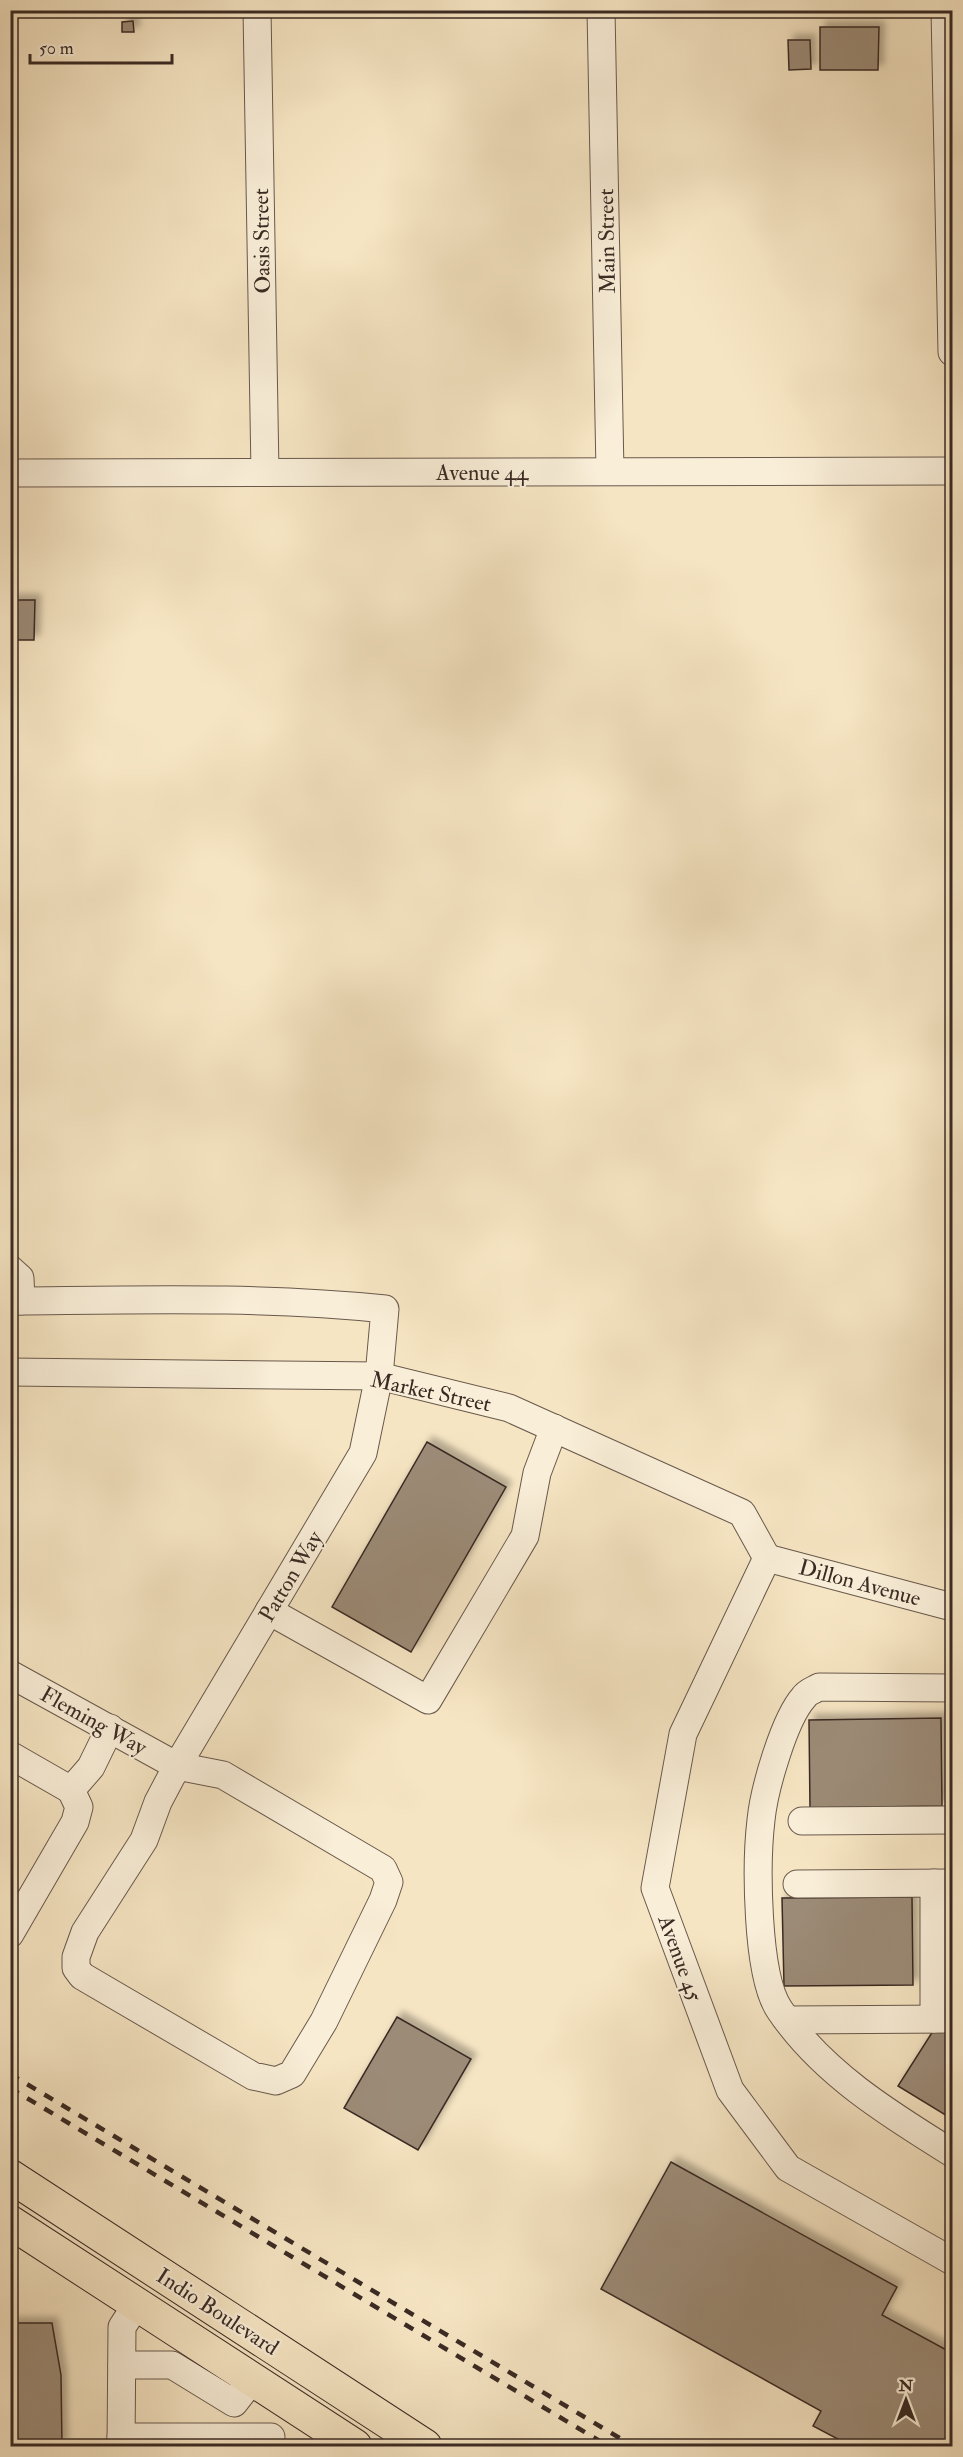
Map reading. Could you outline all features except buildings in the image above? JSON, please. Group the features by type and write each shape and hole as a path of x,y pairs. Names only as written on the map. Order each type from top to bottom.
{"main road":[{"name":"Indio Boulevard","path":"10,2175 425,2446"},
{"name":"Indio Boulevard","path":"10,2222 136,2304 243,2391 298,2410 355,2446"},
{"path":"102,2234 127,2271 136,2304 158,2300 179,2304 266,2360 324,2380"},
{"path":"298,2410 370,2437 385,2446"}],"street":[{"name":"Oasis Street","path":"257,10 265,472"},
{"name":"Main Street","path":"601,10 610,471"},
{"path":"945,10 952,352"},
{"name":"Avenue 44","path":"10,472 952,471"},
{"path":"10,1269 20,1278 16,1301"},
{"name":"Patton Way","path":"16,1301 232,1300 385,1308 380,1376 363,1453 177,1766 158,1803 144,1840 85,1932 76,1957 76,1968 82,1976 253,2076 276,2081 292,2074 324,2021 383,1900 389,1882 383,1869 223,1774 177,1766"},
{"name":"Market Street","path":"10,1372 380,1376 509,1408 742,1513 767,1558"},
{"path":"269,1611 428,1700 525,1536 537,1473 554,1428"},
{"name":"Dillon Avenue","path":"767,1558 952,1607"},
{"name":"Avenue 45","path":"767,1558 682,1734 655,1888 730,2090 788,2168 952,2261"},
{"name":"Fleming Way","path":"10,1674 177,1766"},
{"path":"952,1688 819,1687 804,1696 786,1727 766,1796 758,1850 762,1946 768,1980 777,2006 797,2034 850,2085 905,2124 952,2153"},
{"path":"71,1790 91,1767 110,1728"},
{"path":"10,1755 71,1790 79,1807 75,1822 10,1934"},
{"path":"802,1821 952,1820"},
{"path":"787,2020 943,2019 943,1883 798,1884"},
{"path":"136,2304 122,2327 121,2442 269,2440 298,2410"},
{"path":"122,2365 172,2365 243,2391 248,2426 269,2440"}],"railway":[{"path":"10,2074 633,2446"},
{"path":"10,2088 608,2446"}]}
